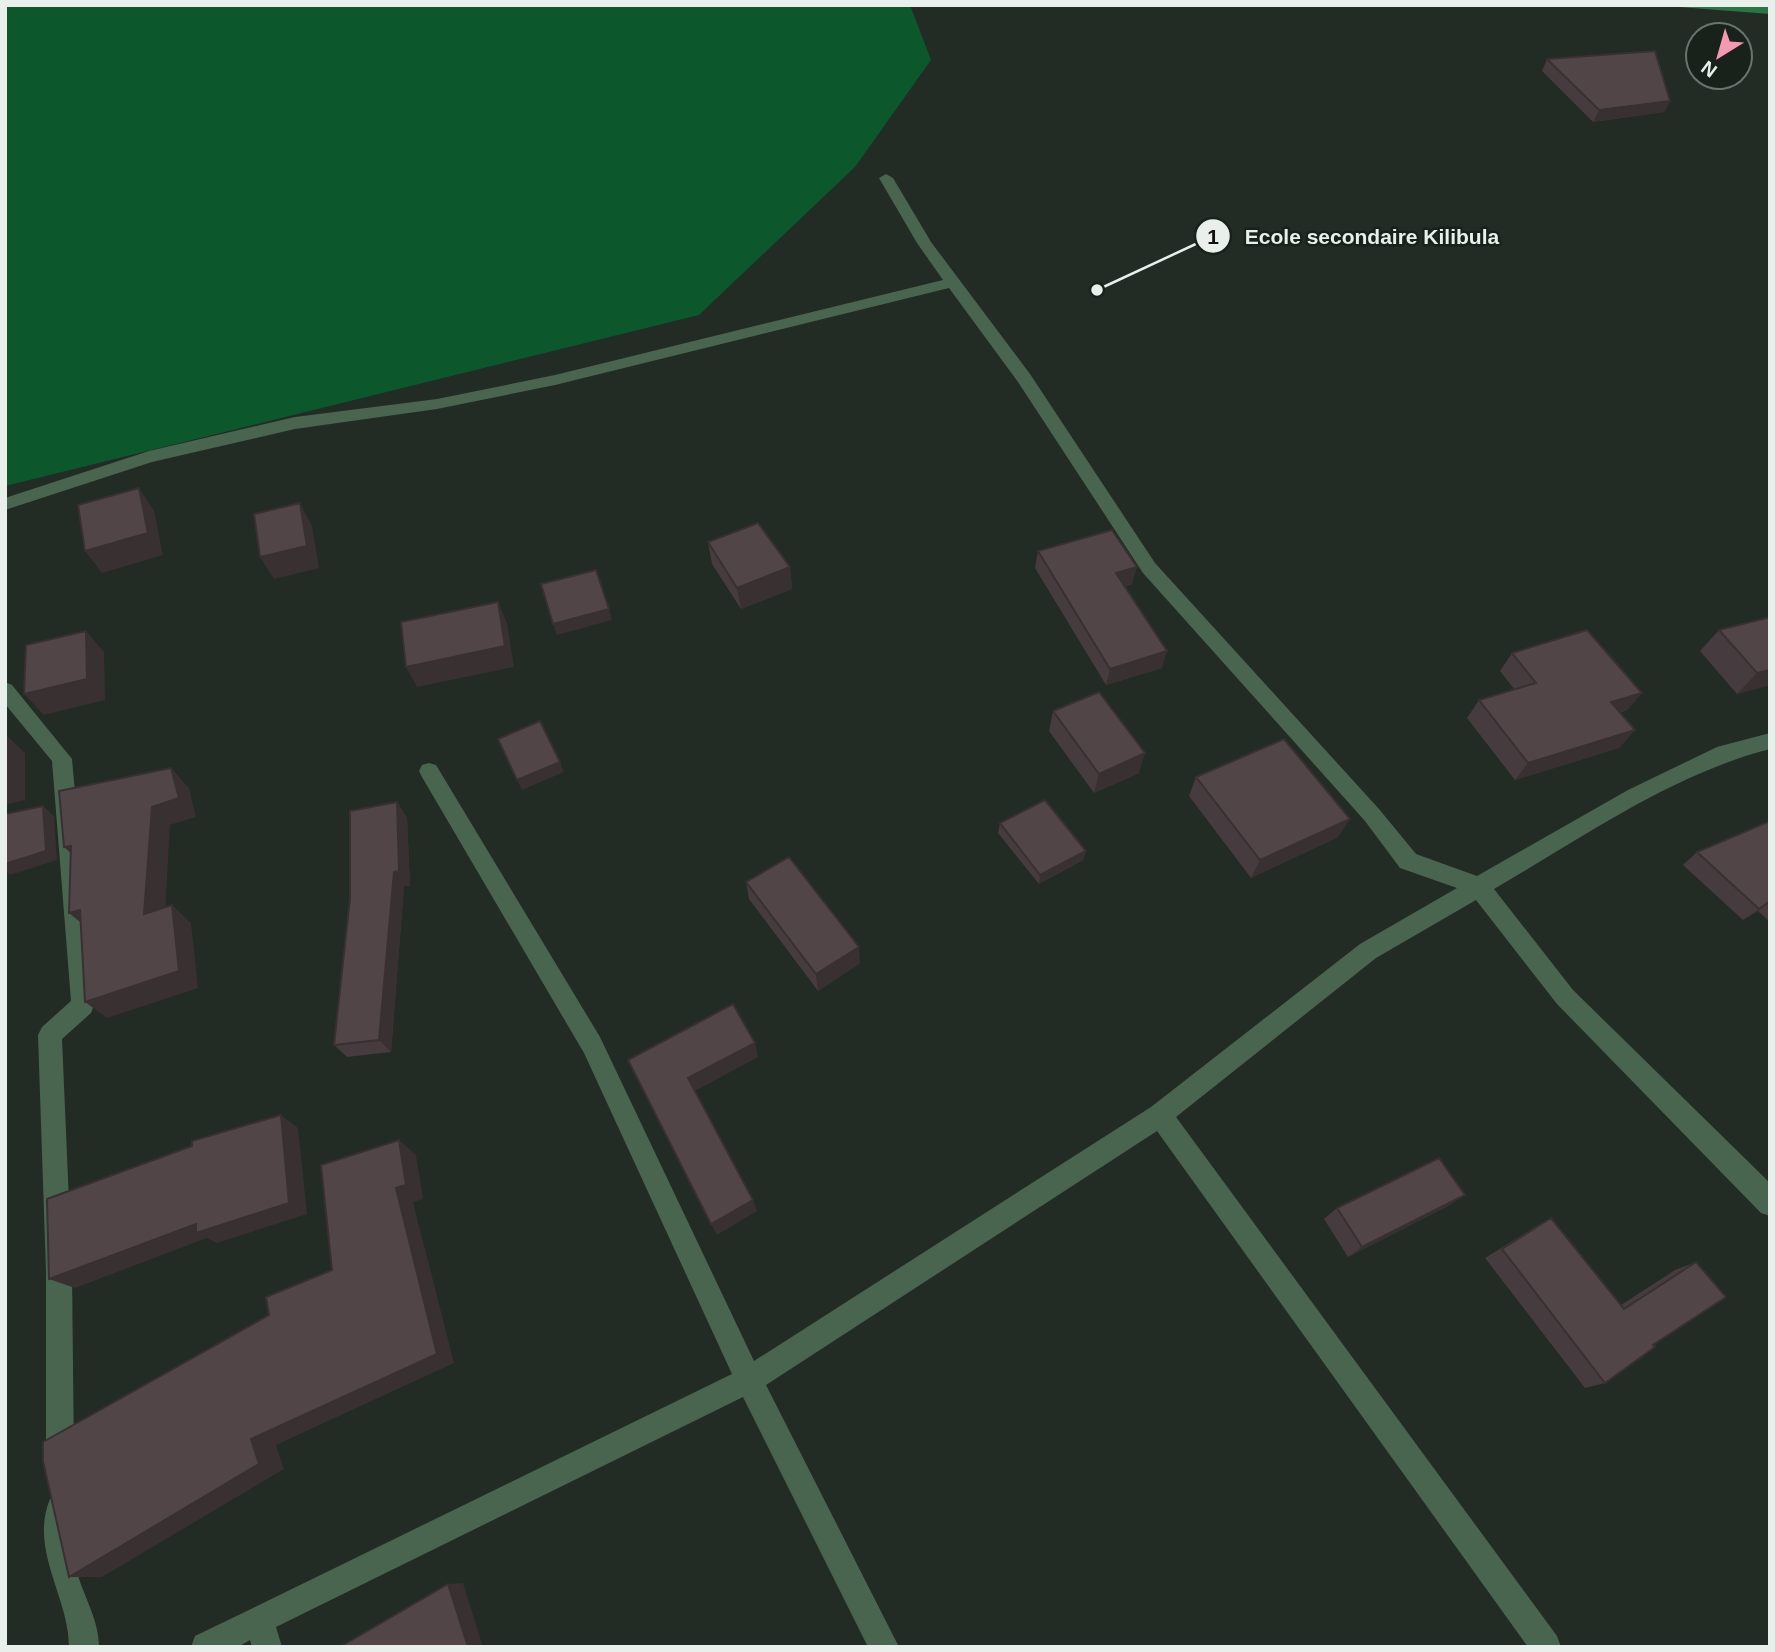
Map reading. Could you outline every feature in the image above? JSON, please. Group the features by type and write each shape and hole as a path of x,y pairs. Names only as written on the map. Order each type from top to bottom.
{"street":[{"path":"887,178 924,243 1086,468 1149,568 1372,814 1408,861 1478,886 1565,998 1758,1188 1770,1204"},
{"path":"5,504 149,457 282,426 437,404 555,380 953,282"},
{"path":"5,690 62,760 83,1004 50,1035 59,1272 60,1560 83,1629 84,1647"},
{"path":"206,1647 263,1633 749,1380 1160,1115 1368,951 1635,796 1724,753 1770,741"},
{"path":"429,771 592,1045 749,1380 884,1647"},
{"path":"1160,1115 1546,1647"}],"shaded area":[{"path":"5,5 910,5 931,60 855,167 699,315 5,486"},
{"path":"1653,5 1770,5 1770,14"}],"building":[{"path":"1655,51 1670,101 1599,110 1547,59"},
{"path":"139,488 148,533 85,551 78,505"},
{"path":"300,503 307,546 260,557 254,514"},
{"path":"758,523 790,567 737,588 708,542"},
{"path":"1112,530 1137,567 1116,573 1167,651 1110,669 1038,551"},
{"path":"596,570 609,609 553,624 541,584"},
{"path":"498,602 505,646 406,667 401,622"},
{"path":"1770,617 1770,670 1757,673 1719,630"},
{"path":"1587,630 1642,693 1611,702 1635,730 1528,763 1479,700 1536,683 1512,653"},
{"path":"86,631 87,679 24,694 26,645"},
{"path":"1099,692 1145,753 1099,774 1053,711"},
{"path":"540,721 560,762 517,780 498,739"},
{"path":"1284,739 1350,819 1260,860 1196,777"},
{"path":"171,768 179,798 152,807 144,914 172,905 179,971 85,1002 80,910 69,913 71,846 64,847 59,791"},
{"path":"1045,800 1086,851 1040,875 1000,823"},
{"path":"397,802 399,871 394,872 379,1040 334,1045 350,898 350,811"},
{"path":"43,806 46,851 5,864 5,814"},
{"path":"1770,821 1770,901 1759,909 1697,852"},
{"path":"789,857 859,947 816,974 746,882"},
{"path":"733,1004 755,1043 688,1078 753,1200 711,1224 628,1060"},
{"path":"281,1115 289,1203 196,1233 196,1224 49,1279 47,1199 192,1146 192,1141"},
{"path":"399,1140 406,1185 396,1188 437,1354 251,1439 259,1464 69,1577 43,1461 43,1442 269,1315 266,1297 332,1270 321,1165"},
{"path":"1439,1158 1465,1195 1362,1247 1337,1208"},
{"path":"1551,1218 1624,1309 1696,1262 1726,1297 1653,1345 1655,1347 1605,1383 1502,1249"},
{"path":"448,1584 468,1647 340,1647"}],"place":[{"name":"Ecole secondaire Kilibula","path":"1097,290"}]}
